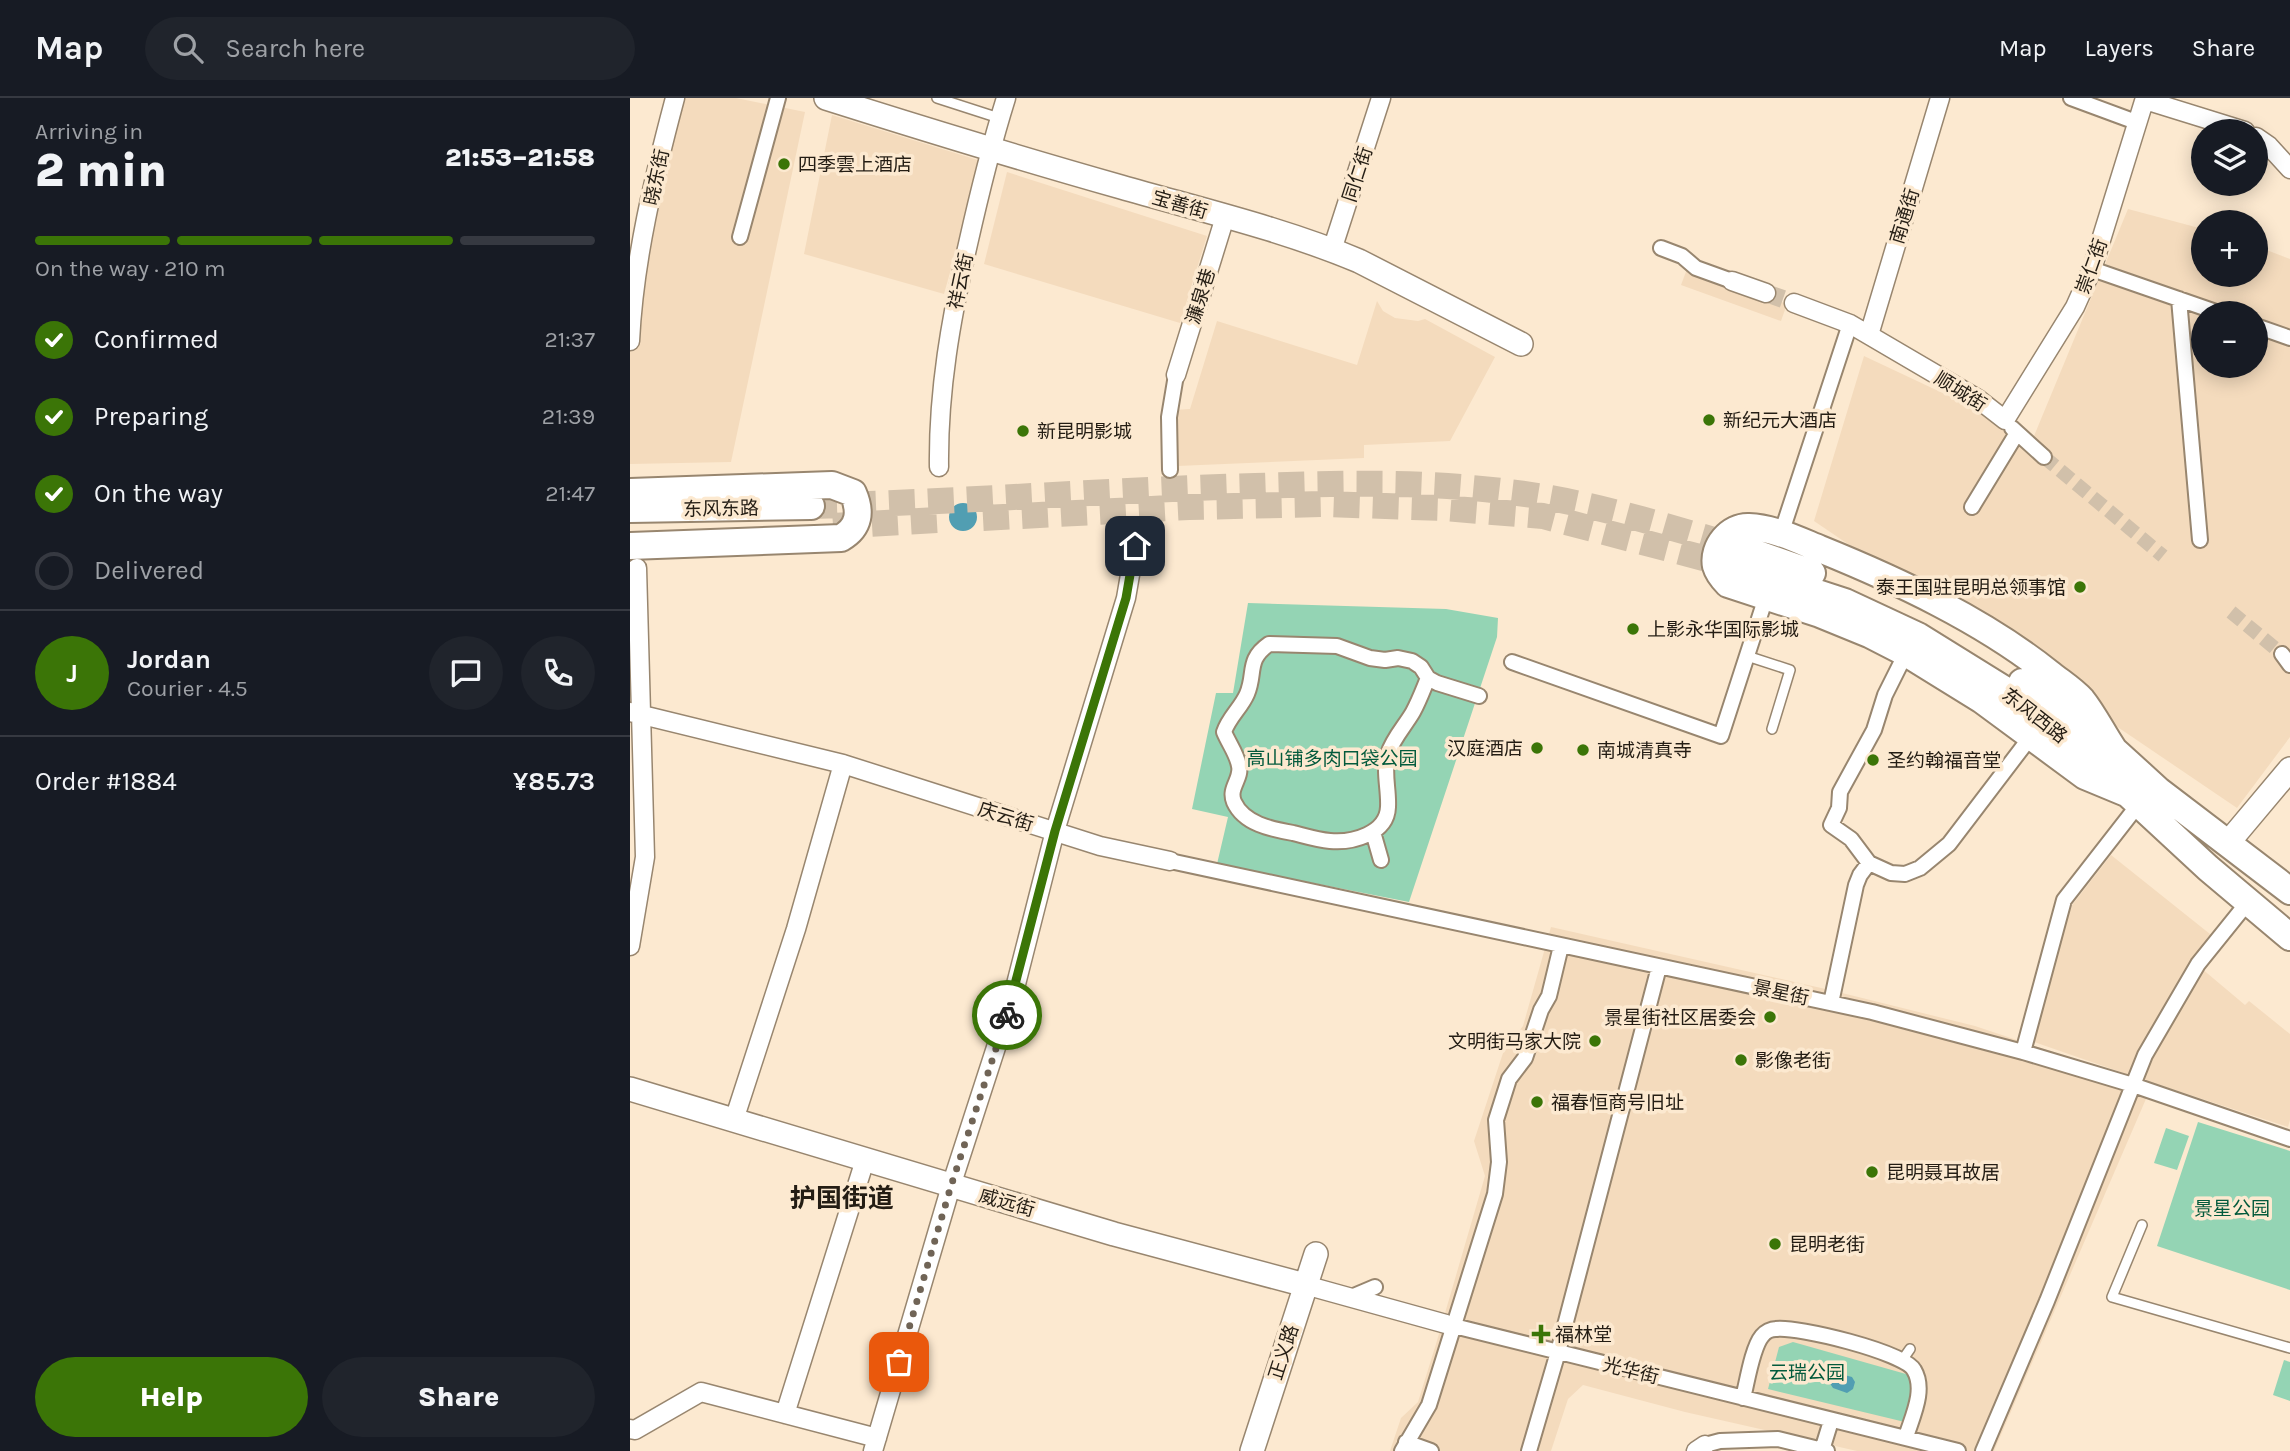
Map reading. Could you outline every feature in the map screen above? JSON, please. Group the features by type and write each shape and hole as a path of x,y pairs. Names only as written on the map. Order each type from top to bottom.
{"main road":[{"path":"630,492 832,485 853,493 859,512 854,527 841,538 633,557"},
{"name":"东风东路","path":"630,509 811,517 630,530"},
{"path":"2114,750 2081,699 2032,660 1954,612 1882,574 1781,534 1747,527 1726,536 1717,554 1716,566 1728,584 1845,624 1906,653 1982,700 2085,776 2132,799"},
{"name":"东风西路","path":"2290,891 2159,791 2114,750 2015,677 1926,621 1852,587 1737,557 1918,636 2005,690 2086,755 2132,799 2290,937"}],"street":[{"name":"晓东街","path":"630,341 632,303 646,222 675,98"},
{"path":"740,237 778,98"},
{"name":"宝善街","path":"826,98 990,150 1225,216 1332,250 1359,261 1521,344"},
{"name":"祥云街","path":"939,467 938,422 945,356 990,150 1006,98"},
{"name":"同仁街","path":"1332,250 1381,98"},
{"name":"南通街","path":"1869,335 1940,98"},
{"path":"2071,98 2136,122"},
{"path":"2145,99 2208,119"},
{"name":"崇仁街","path":"2010,426 2075,307 2092,269 2145,99"},
{"path":"2268,145 2290,169"},
{"name":"濂泉巷","path":"1175,375 1225,216"},
{"path":"1661,248 1682,256 1696,268 1766,293"},
{"path":"2092,269 2191,303"},
{"path":"2179,299 2200,540"},
{"name":"顺城街","path":"1794,303 1850,324 1978,399 2044,457"},
{"path":"1781,534 1850,324"},
{"path":"2268,330 2290,338"},
{"path":"1170,470 1169,417 1175,375"},
{"path":"1972,507 2010,426"},
{"path":"630,1429 635,1430 701,1392 785,1414 875,1444 951,1186 1014,992 1055,831 1126,598 1135,546"},
{"path":"630,946 634,899 645,857 635,714 633,557"},
{"path":"1512,662 1721,736 1766,597"},
{"path":"1429,678 1413,713 1389,751 1385,773 1387,812 1382,823 1373,832 1331,841 1276,830 1245,817 1232,796 1239,765 1224,732 1228,721 1247,695 1255,658 1269,645 1337,646 1370,658 1385,660 1398,657 1421,667 1429,678 1437,683 1479,696"},
{"path":"1906,653 1885,695 1874,730 1840,792 1839,808 1831,825 1851,839 1869,863 1891,873 1905,873 1920,869 1931,861 1949,845 2032,735"},
{"name":"庆云街","path":"635,714 843,764 1100,846 1425,918"},
{"path":"734,1121 796,929 843,764"},
{"path":"2227,844 2290,769"},
{"path":"2023,1052 2064,900 2132,799"},
{"path":"1373,832 1381,860"},
{"path":"1830,1003 1856,885 1869,863"},
{"path":"1983,1451 2047,1301 2145,1055 2198,964 2248,902"},
{"name":"景星街","path":"1425,918 1830,1003 2023,1052 2133,1085 2290,1139"},
{"path":"1431,1451 1404,1446 1429,1405 1441,1320 1494,1194 1499,1162 1496,1120 1509,1079 1525,1058 1541,1010 1549,996 1561,946"},
{"path":"1529,1451 1558,1352 1659,967"},
{"name":"威远街","path":"630,1089 1114,1234 1305,1285"},
{"path":"785,1414 865,1160"},
{"name":"正义路","path":"1252,1451 1316,1254"},
{"name":"光华街","path":"1305,1285 1558,1352 1650,1369 1743,1398 1958,1451"},
{"path":"1349,1298 1375,1287"},
{"path":"1743,1398 1757,1344 1761,1336 1775,1328 1822,1335 1907,1354 1920,1389 1906,1437"},
{"path":"1701,1448 1720,1441 1779,1439 1825,1450 1831,1421"}],"lane":[{"path":"937,98 999,118"},
{"path":"1747,656 1790,670 1772,729"},
{"path":"2142,1225 2112,1297 2290,1348"}],"shaded area":[{"path":"673,98 736,98 805,112 731,462 630,464 630,334"},
{"path":"832,115 981,161 944,294 804,254"},
{"path":"1007,172 1207,236 1180,323 984,264"},
{"path":"2128,209 2191,226 2191,287 2268,287 2268,251 2290,259 2290,737 2237,808 1814,521 1864,356 2034,436"},
{"path":"1687,269 1787,304 1781,321 1681,285"},
{"path":"1377,301 1383,311 1395,318 1418,321 1425,319 1495,357 1450,441 1364,445 1364,458 1177,466 1175,410 1190,409 1217,321 1357,365"},
{"path":"2111,855 2220,942 2201,968 2245,1005 2249,1001 2290,1034 2288,1127 2031,1041 2069,909"},
{"name":"昆明老街","path":"1551,927 1975,1026 2152,1085 1994,1451 1857,1451 1685,1412 1583,1385 1568,1399 1551,1451 1390,1451 1401,1418 1418,1402 1436,1344 1485,1176 1474,1141 1504,1050 1523,1026"}],"green space":[{"name":"高山铺多肉口袋公园","path":"1248,603 1446,609 1498,618 1497,637 1409,902 1217,864 1228,817 1192,809 1216,693 1233,693"},
{"name":"景星公园","path":"2198,1122 2290,1151 2290,1290 2157,1246"},
{"path":"2166,1128 2189,1136 2177,1170 2154,1163"},
{"name":"云瑞公园","path":"1793,1342 1913,1376 1909,1423 1768,1389 1779,1347"},
{"path":"2284,1360 2290,1362 2290,1401 2273,1395"}],"water":[{"path":"963,503 973,507 977,517 973,527 963,531 953,527 949,517 953,507"},
{"path":"1837,1373 1852,1377 1855,1382 1853,1389 1847,1393 1833,1388 1829,1382 1832,1375"}],"tunnel":[{"path":"1766,293 1794,303"},
{"path":"2044,457 2163,556"},
{"path":"811,506 1200,488 1414,484 1477,488 1568,501 1741,548"},
{"path":"983,518 1189,507 1326,504 1443,508 1543,516 1734,566"},
{"path":"833,526 938,520"},
{"path":"2231,612 2282,654"}],"way so far":[{"path":"899,1362 951,1186 1007,1015"}],"place":[{"name":"四季雲上酒店","path":"784,164"},
{"name":"新纪元大酒店","path":"1709,420"},
{"name":"新昆明影城","path":"1023,431"},
{"name":"泰王国驻昆明总领事馆","path":"2080,587"},
{"name":"上影永华国际影城","path":"1633,629"},
{"name":"汉庭酒店","path":"1537,748"},
{"name":"南城清真寺","path":"1583,750"},
{"name":"圣约翰福音堂","path":"1873,760"},
{"name":"景星街社区居委会","path":"1770,1017"},
{"name":"文明街马家大院","path":"1595,1041"},
{"name":"影像老街","path":"1741,1060"},
{"name":"福春恒商号旧址","path":"1537,1102"},
{"name":"昆明聂耳故居","path":"1872,1172"},
{"name":"昆明老街","path":"1775,1244"},
{"name":"福林堂","path":"1541,1334"}],"district":[{"name":"护国街道","path":"842,1198"}],"route":[{"path":"1007,1015 1055,831 1126,598 1135,546"}]}
